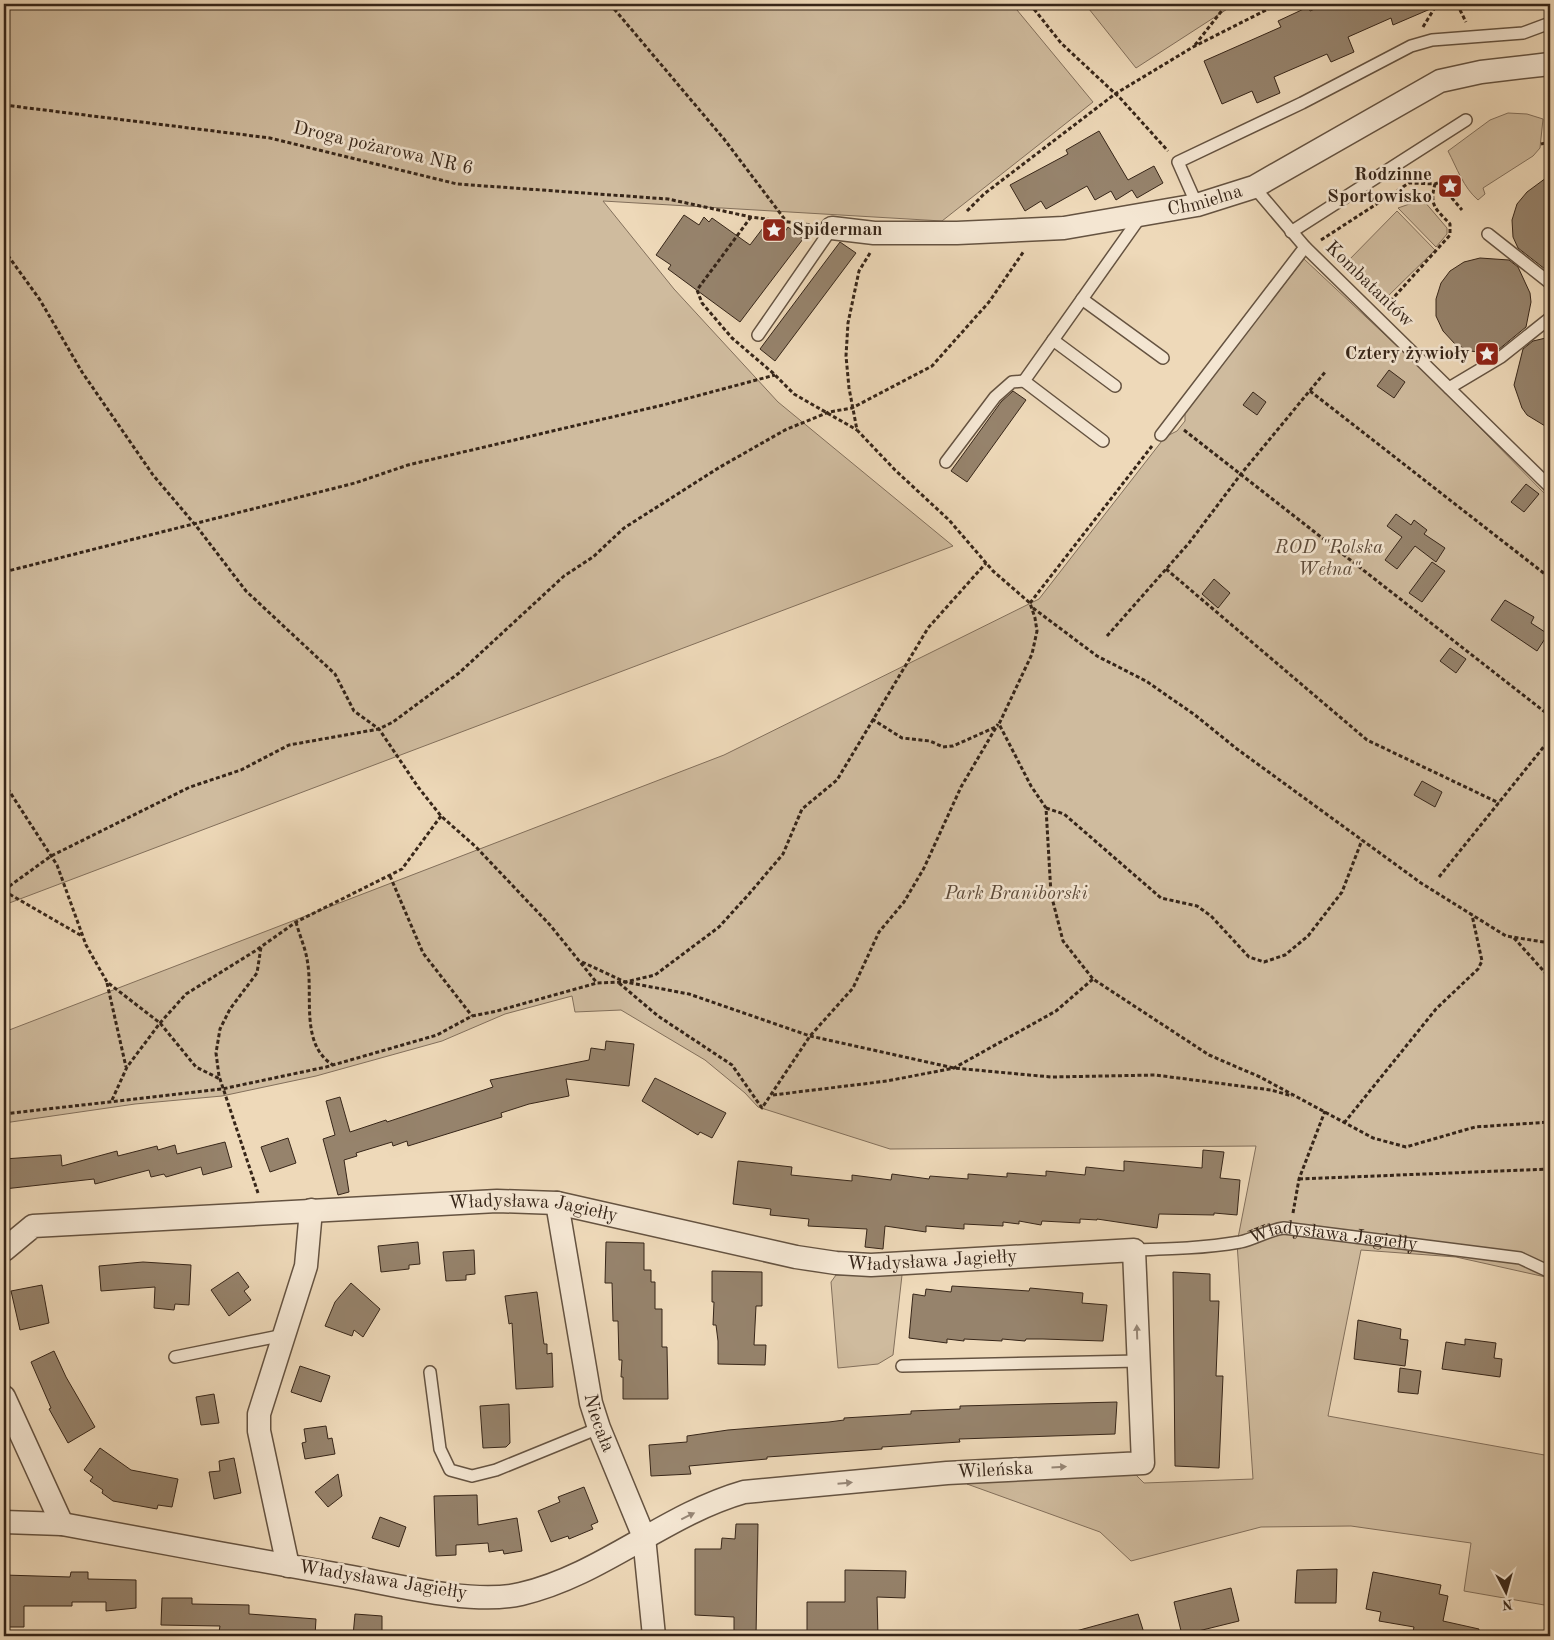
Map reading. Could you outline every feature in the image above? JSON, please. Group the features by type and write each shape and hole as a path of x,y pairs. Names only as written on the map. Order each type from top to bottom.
{"street":[{"name":"Chmielna","path":"832,228 874,233 957,233 1038,230 1064,228 1141,216 1197,205 1254,187 1440,81 1482,72 1550,64"},
{"name":"Władysława Jagiełły","path":"4,1228 266,1212 497,1201 556,1203 796,1257 836,1263 870,1265 1134,1250"},
{"name":"Niecała","path":"556,1203 591,1403 599,1428 644,1537 654,1636"},
{"name":"Władysława Jagiełły","path":"288,1566 258,1431 259,1414 306,1266 311,1210"},
{"path":"4,1250 33,1226"},
{"name":"Wileńska","path":"644,1537 724,1498 744,1492 947,1473 1143,1463 1134,1250"},
{"path":"4,1397 62,1524"},
{"name":"Władysława Jagiełły","path":"4,1522 62,1524 446,1594 518,1595 550,1586 596,1566 644,1537"}],"lane":[{"path":"1197,205 1178,162 1302,103 1411,46 1432,40 1523,33 1550,23"},
{"path":"1292,232 1466,120"},
{"name":"Kombatantów","path":"1254,187 1305,248 1550,487"},
{"path":"1024,381 1141,216"},
{"path":"758,335 832,228"},
{"path":"1488,234 1550,283"},
{"path":"1161,434 1305,248"},
{"path":"1082,299 1163,358"},
{"path":"1449,388 1501,357 1550,318"},
{"path":"1053,340 1115,386"},
{"path":"946,462 995,397 1012,382 1024,381 1103,441"},
{"name":"Władysława Jagiełły","path":"1134,1250 1207,1248 1243,1241 1273,1229 1290,1228 1520,1258 1550,1272"},
{"path":"175,1358 284,1335"},
{"path":"902,1366 1139,1361"},
{"path":"430,1372 440,1449 450,1470 472,1476 496,1470 599,1428"}],"path":[{"path":"610,4 724,139 786,221"},
{"path":"1030,4 1061,43 1115,94 1178,162"},
{"path":"1193,47 1227,4"},
{"path":"957,233 963,215 984,194 1115,94 1193,47 1278,4"},
{"path":"1426,22 1437,4"},
{"path":"1457,4 1466,21"},
{"name":"Droga pożarowa NR 6","path":"4,105 270,138 457,184 668,199 752,217 832,228"},
{"path":"1541,144 1550,142"},
{"path":"1317,242 1409,182 1437,184 1458,175"},
{"path":"1437,184 1462,210"},
{"path":"1386,306 1450,235 1450,224 1433,205 1431,199 1437,184"},
{"path":"618,982 658,1016 732,1065 762,1108 810,1036 853,988 879,932 904,902 924,868 961,787 998,724 1032,654 1037,631 1030,604 986,563 949,520 895,470 857,430 829,412 794,394 732,338 702,303 697,290 752,217"},
{"path":"82,937 4,891 51,856 190,787 241,770 288,745 379,729 393,722 459,673 564,576 593,557 624,528 720,467 784,430 829,412 852,408 932,366 989,302 1038,230"},
{"path":"857,430 852,408 846,356 848,323 860,271 870,254 874,233"},
{"path":"4,250 40,300 82,372 153,475 246,591 335,674 354,711 379,729 440,816 476,847 550,925 598,983"},
{"path":"1379,300 1391,311"},
{"path":"1107,636 1166,569 1326,371"},
{"path":"4,572 355,482 408,464 663,405 775,375"},
{"path":"1310,391 1550,578"},
{"path":"1172,420 1550,716"},
{"path":"1030,604 1161,434"},
{"path":"579,961 625,982 655,975 725,920 783,854 802,809 837,780 928,628 986,563"},
{"path":"1166,569 1367,740 1499,803"},
{"path":"1032,608 1097,656 1146,681 1195,715 1237,749 1422,883 1506,936 1550,943"},
{"path":"872,719 902,738 930,741 943,747 953,746 998,724"},
{"path":"998,724 1031,786 1046,808 1051,894 1063,941 1093,979 1209,1055 1300,1098 1373,1138 1406,1147 1475,1126 1550,1122"},
{"path":"1439,877 1550,739"},
{"path":"4,783 57,865 82,937 107,982 126,1067"},
{"path":"1046,808 1064,814 1161,898 1197,906 1211,916 1249,957 1264,962 1285,955 1308,936 1342,892 1362,840"},
{"path":"112,1101 126,1067 160,1023 186,994 261,947 296,922 402,869 440,816"},
{"path":"390,876 423,953 472,1016"},
{"path":"1344,1123 1436,1009 1478,968 1482,961 1472,915"},
{"path":"296,922 307,959 312,1032 320,1054 334,1065"},
{"path":"1513,937 1550,978"},
{"path":"261,947 257,973 230,1009 220,1029 216,1053 220,1078 253,1181 266,1212"},
{"path":"772,1095 888,1081 954,1068 1056,1012 1093,979"},
{"path":"107,982 160,1023 196,1067 220,1078"},
{"path":"4,1114 224,1089 334,1065 436,1035 472,1016 598,983 618,982 689,994 810,1036 954,1068 1051,1077 1155,1075 1271,1090 1300,1098"},
{"path":"1290,1228 1299,1179 1325,1111"},
{"path":"1299,1179 1550,1169"}],"green space":[{"path":"4,4 1012,4 1093,102 942,221 603,201 674,289 778,402 953,546 4,905"},
{"path":"1085,4 1235,4 1136,68"},
{"path":"1508,113 1527,114 1543,119 1540,148 1533,156 1483,188 1485,194 1478,200 1464,183 1448,151 1490,120"},
{"path":"1418,201 1424,201 1447,228 1447,234 1436,247 1398,208"},
{"path":"1397,211 1435,250 1385,299 1346,263"},
{"name":"Park Braniborski","path":"1304,259 1428,375 1550,499 1550,1278 1456,1257 1361,1250 1328,1416 1550,1456 1550,1606 1464,1591 1471,1543 1351,1526 1261,1527 1131,1561 1100,1532 967,1484 1099,1466 1136,1475 1144,1483 1253,1479 1237,1243 1256,1146 890,1149 758,1107 745,1093 705,1060 621,1010 575,1012 572,996 505,1014 442,1041 316,1076 222,1096 135,1104 4,1123 4,1032 724,755 1039,599 1165,437 1177,431 1185,421 1185,412"},
{"path":"836,1275 902,1275 893,1355 878,1364 838,1368 831,1282"}],"building":[{"path":"1326,4 1442,4 1393,25 1391,18 1348,37 1354,52 1331,62 1327,54 1274,77 1280,93 1257,103 1252,91 1222,104 1204,61 1281,27 1278,21 1308,7 1310,11"},
{"path":"1099,131 1128,180 1154,166 1163,183 1137,198 1132,190 1116,200 1111,191 1095,200 1087,186 1046,209 1041,201 1025,211 1010,185 1068,154 1066,150"},
{"path":"1550,175 1550,273 1518,248 1513,237 1512,220 1517,204 1527,192"},
{"path":"684,215 699,225 704,217 709,222 712,218 750,245 766,224 782,236 788,227 803,239 740,322 668,269 671,265 656,255"},
{"path":"840,242 856,253 775,361 760,349"},
{"path":"1480,258 1509,260 1518,267 1530,293 1531,302 1526,327 1498,350 1487,353 1470,351 1455,344 1443,331 1436,316 1436,299 1441,283 1450,271 1464,262"},
{"path":"1550,337 1550,429 1527,415 1522,408 1514,385 1523,349 1533,341"},
{"path":"1389,370 1405,382 1394,398 1377,386"},
{"path":"1013,391 1026,400 967,482 951,471 1001,402"},
{"path":"1253,392 1266,402 1257,415 1243,405"},
{"path":"1526,484 1539,494 1524,512 1511,502"},
{"path":"1396,514 1411,525 1414,520 1427,530 1424,534 1445,548 1436,562 1415,546 1397,569 1385,560 1402,537 1387,526"},
{"path":"1432,562 1445,571 1422,602 1409,593"},
{"path":"1214,579 1230,593 1218,608 1202,594"},
{"path":"1505,600 1534,617 1531,623 1548,634 1537,651 1491,620"},
{"path":"1450,648 1466,659 1456,673 1440,661"},
{"path":"1422,781 1442,792 1435,807 1414,795"},
{"path":"606,1041 634,1044 629,1086 566,1079 569,1096 529,1104 501,1113 502,1117 408,1146 407,1141 393,1146 392,1142 356,1153 357,1156 344,1160 349,1192 338,1195 323,1139 335,1135 326,1101 340,1097 350,1132 386,1120 387,1122 493,1087 490,1080 589,1060 591,1048 605,1050"},
{"path":"655,1078 726,1113 712,1138 700,1132 698,1135 642,1101"},
{"path":"288,1138 296,1163 270,1172 261,1147"},
{"path":"225,1142 232,1167 203,1175 201,1167 166,1177 164,1174 151,1177 149,1170 95,1184 94,1179 4,1189 4,1159 61,1155 62,1166 117,1151 118,1156 157,1146 158,1150 175,1145 177,1154"},
{"path":"1203,1150 1224,1152 1220,1178 1240,1180 1237,1215 1214,1213 1214,1215 1159,1214 1157,1228 1097,1219 1080,1219 1080,1223 1042,1221 1041,1225 1019,1221 1019,1224 1003,1222 1003,1226 964,1224 964,1229 926,1226 926,1232 885,1226 883,1249 865,1247 867,1229 808,1226 809,1219 770,1215 771,1209 733,1204 738,1161 792,1167 791,1175 852,1181 852,1175 891,1180 892,1174 929,1179 930,1176 968,1179 968,1174 1007,1177 1007,1173 1046,1176 1046,1171 1085,1175 1086,1167 1124,1171 1124,1161 1202,1168"},
{"path":"418,1242 420,1264 409,1265 409,1269 381,1272 378,1246"},
{"path":"606,1242 644,1243 644,1270 651,1270 651,1282 655,1282 655,1309 662,1309 662,1347 667,1347 668,1399 623,1399 618,1321 613,1321 612,1283 605,1283"},
{"path":"474,1250 475,1274 466,1275 466,1280 446,1281 443,1252"},
{"path":"143,1262 191,1265 189,1305 175,1304 174,1310 154,1308 155,1287 101,1291 99,1266"},
{"path":"712,1271 762,1272 762,1306 756,1306 754,1345 766,1345 765,1365 718,1364 716,1325 713,1325"},
{"path":"238,1272 249,1287 244,1291 251,1300 229,1316 211,1290"},
{"path":"1173,1272 1210,1274 1210,1301 1219,1301 1216,1376 1223,1376 1219,1468 1175,1466"},
{"path":"351,1283 380,1309 363,1337 354,1330 352,1336 325,1326 335,1302"},
{"path":"42,1285 49,1323 20,1330 11,1291"},
{"path":"952,1286 1029,1291 1030,1288 1083,1293 1082,1303 1107,1305 1103,1341 964,1339 964,1341 947,1339 947,1343 909,1338 913,1294 925,1296 926,1289 951,1292"},
{"path":"537,1292 544,1344 547,1344 547,1354 552,1353 553,1387 516,1389 512,1323 509,1324 505,1296"},
{"path":"1358,1320 1401,1329 1400,1339 1408,1340 1405,1366 1354,1359"},
{"path":"1465,1339 1496,1343 1494,1358 1502,1359 1500,1377 1442,1369 1446,1342 1465,1345"},
{"path":"54,1351 66,1377 95,1427 68,1443 49,1409 51,1408 31,1362"},
{"path":"300,1366 330,1376 321,1402 291,1392"},
{"path":"1400,1368 1421,1371 1418,1394 1398,1392"},
{"path":"214,1394 219,1423 201,1425 196,1397"},
{"path":"1117,1402 1115,1434 959,1439 960,1442 767,1457 767,1459 689,1466 691,1474 651,1476 649,1445 687,1442 687,1436 728,1430 829,1422 844,1420 844,1418 911,1414 911,1411 960,1409 960,1406"},
{"path":"509,1404 510,1443 506,1447 483,1448 480,1406"},
{"path":"326,1426 328,1439 332,1438 335,1454 305,1459 302,1443 306,1442 304,1429"},
{"path":"100,1448 131,1470 178,1479 172,1507 158,1505 157,1509 113,1501 102,1493 103,1490 90,1481 93,1477 84,1470"},
{"path":"234,1458 241,1493 214,1499 209,1472 220,1471 219,1461"},
{"path":"338,1474 342,1496 328,1507 315,1492"},
{"path":"584,1487 598,1522 591,1525 593,1529 569,1539 568,1536 551,1542 538,1511 560,1502 558,1497"},
{"path":"477,1495 478,1525 517,1518 522,1551 504,1554 503,1550 489,1552 488,1543 456,1545 456,1555 436,1556 434,1496"},
{"path":"380,1517 406,1527 399,1547 372,1538"},
{"path":"736,1524 758,1524 756,1636 734,1636 734,1617 695,1615 695,1549 721,1549 722,1538 735,1539"},
{"path":"1337,1569 1336,1603 1295,1603 1297,1570"},
{"path":"845,1570 906,1571 905,1598 877,1597 878,1636 807,1636 807,1602 845,1602"},
{"path":"71,1572 88,1572 88,1579 136,1580 136,1608 106,1611 106,1602 72,1602 72,1606 24,1606 24,1627 4,1627 4,1575 70,1577"},
{"path":"1373,1572 1441,1585 1439,1594 1448,1596 1443,1621 1479,1629 1478,1636 1412,1636 1414,1627 1379,1621 1381,1612 1366,1609"},
{"path":"1231,1588 1239,1621 1182,1635 1174,1602"},
{"path":"162,1598 192,1598 192,1604 249,1605 249,1614 316,1619 315,1636 219,1632 220,1626 161,1625"},
{"path":"355,1614 382,1616 382,1636 353,1636"},
{"path":"1138,1614 1145,1636 1077,1636 1076,1631"}],"place":[{"name":"Rodzinne Sportowisko","path":"1450,186"},
{"name":"Spiderman","path":"774,230"},
{"name":"Cztery żywioły","path":"1487,354"}],"park label":[{"name":"ROD \"Polska Wełna\"","path":"1329,559"}]}
